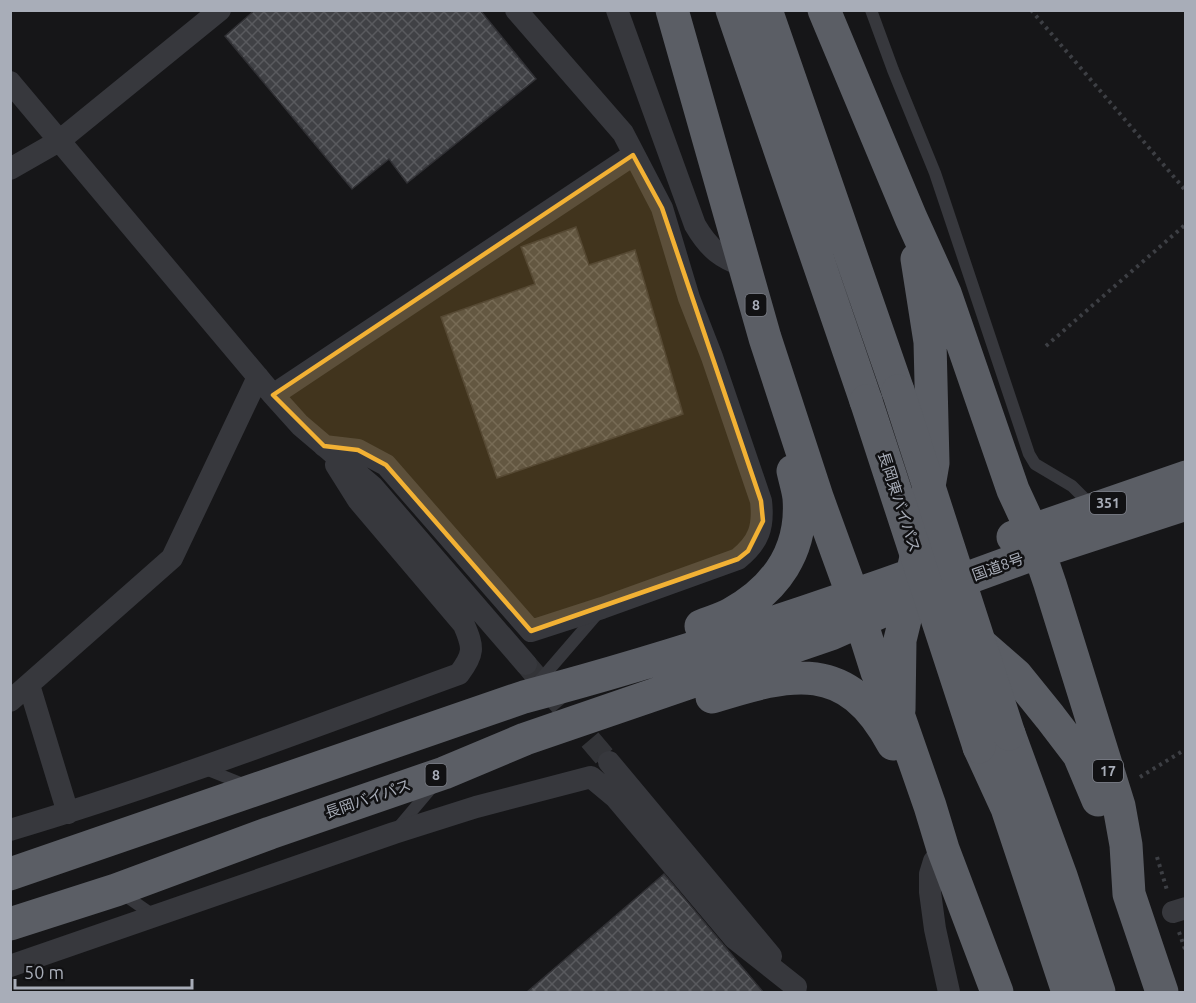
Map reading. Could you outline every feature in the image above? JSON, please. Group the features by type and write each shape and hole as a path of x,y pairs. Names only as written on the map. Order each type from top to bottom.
{"highway":[{"name":"8","path":"10,874 524,697 857,610 765,338 672,10"},
{"name":"長岡東バイパス","path":"732,10 866,401 909,584 1007,808 1068,993"},
{"path":"766,10 898,391 1010,734 1061,876 1099,993"},
{"path":"824,10 911,218 945,292 1013,490 1035,541"},
{"path":"899,717 900,640 933,463 930,342 911,218"},
{"path":"524,697 598,663 730,615 754,599 788,562 796,543 799,497 790,457 772,406 765,338"},
{"name":"351","path":"1035,541 1094,508 1185,477"},
{"name":"351","path":"1035,541 1185,504"},
{"path":"1050,584 1062,563 1086,549 1167,521 1185,512"},
{"name":"17","path":"1035,541 1119,806 1126,845 1129,894 1162,993"},
{"name":"国道8号","path":"857,610 909,584 1035,541"},
{"path":"835,546 909,584 934,610 957,624 1016,675 1079,754 1104,814 1129,894"},
{"path":"857,610 877,672 899,717 943,849"},
{"name":"長岡バイパス","path":"10,924 116,890 270,833 444,773 525,740 831,634 857,610"},
{"path":"525,740 662,713 734,690 783,678 814,678 832,682 851,692 870,709 888,734 915,785 943,849 997,993"}],"street":[{"path":"10,169 59,141 220,10"},
{"path":"617,10 695,225 706,244 728,260 746,267"},
{"path":"324,446 358,450 386,465 531,631 603,608 738,559 748,551 757,537 763,520 761,501 712,357 689,298 662,208 623,133 522,12"},
{"path":"10,82 273,395 300,425 373,487 526,664"},
{"path":"273,395 633,155"},
{"path":"662,208 686,200"},
{"path":"10,701 172,558 258,377"},
{"path":"10,831 202,767 459,674 468,663 472,645 464,625 358,500 324,446"},
{"path":"29,685 68,813"},
{"path":"609,762 755,935 797,990"},
{"path":"10,966 394,833 476,807 591,777 615,797 734,938 797,990"},
{"path":"943,849 933,861 930,892 935,929 949,993"}],"lane":[{"path":"871,10 892,70 935,173 1029,454 1035,464 1072,486 1094,508"},
{"path":"524,697 603,608"},
{"path":"202,767 256,789"},
{"path":"394,833 444,773"},
{"path":"116,890 153,915"}],"path":[{"path":"1031,10 1185,191"},
{"path":"1046,346 1185,224"},
{"path":"1134,781 1185,749"}],"highlighted area":[{"path":"633,155 662,208 761,501 763,521 748,551 738,559 531,631 386,465 358,450 324,446 273,395"}],"building":[{"path":"255,10 480,10 536,79 407,183 389,159 352,189 225,36"},
{"path":"576,227 589,265 635,250 683,414 497,478 441,317 535,284 521,247"},
{"path":"664,874 763,992 527,992"}],"tunnel":[{"path":"526,664 609,762"}]}
